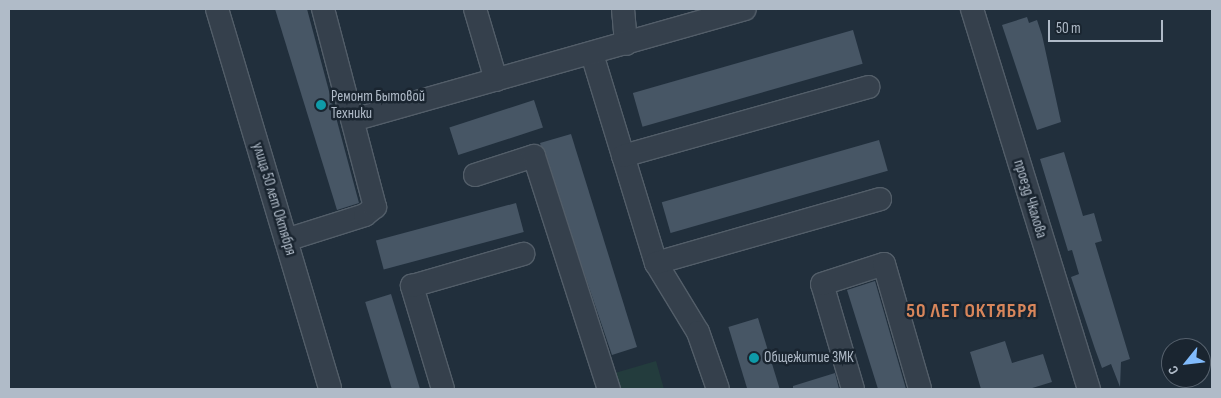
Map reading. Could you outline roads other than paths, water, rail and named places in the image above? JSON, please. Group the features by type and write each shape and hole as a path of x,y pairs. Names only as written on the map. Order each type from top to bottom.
{"street":[{"name":"улица 50 лет Октября","path":"217,9 330,389"},
{"path":"286,240 365,215 375,207 324,9"},
{"path":"475,9 496,80"},
{"path":"623,9 626,44"},
{"path":"353,120 592,54 745,9"},
{"name":"проезд Чкалова","path":"972,9 1089,389"},
{"path":"592,54 656,263 698,332 718,389"},
{"path":"623,156 868,86"},
{"path":"475,175 534,156 609,389"},
{"path":"656,263 880,199"},
{"path":"442,389 412,286 522,254"},
{"path":"853,389 822,284 884,264 920,389"}],"place":[{"name":"Ремонт Бытовой Техники","path":"321,105"},
{"name":"Общежитие 3МК","path":"754,358"}],"district":[{"name":"50 ЛЕТ ОКТЯБРЯ","path":"972,311"}]}
